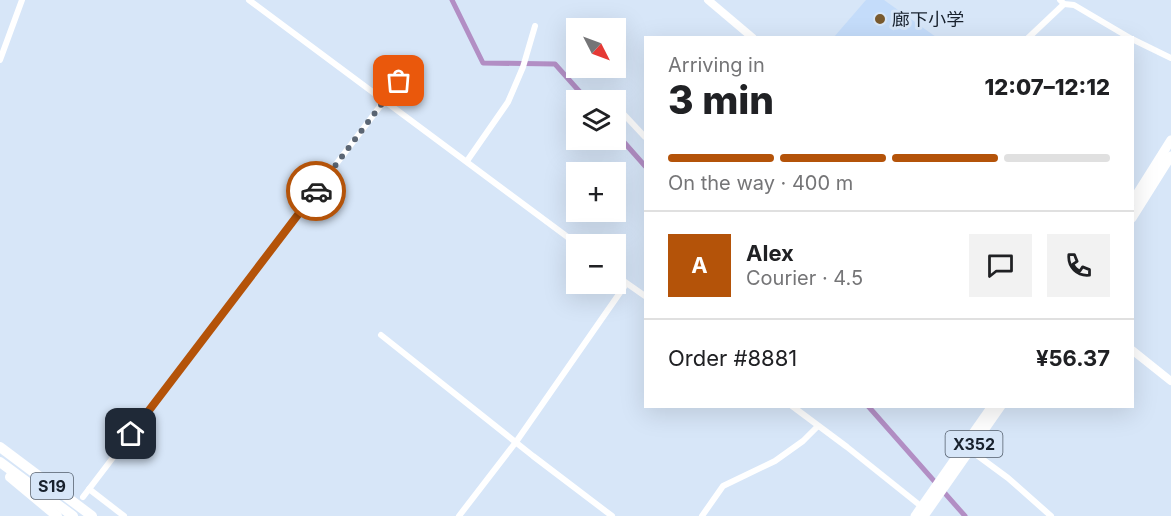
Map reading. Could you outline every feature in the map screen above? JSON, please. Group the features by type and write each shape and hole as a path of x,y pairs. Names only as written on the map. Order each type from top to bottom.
{"highway":[{"name":"S19","path":"0,447 3,464 73,516"},
{"name":"S19","path":"3,464 54,488 92,516"},
{"path":"3,464 57,516"},
{"path":"54,488 97,516"}],"main road":[{"path":"708,0 751,36"},
{"path":"1134,199 1171,140"},
{"path":"1134,215 1171,156"},
{"path":"1134,352 1171,381"},
{"name":"X352","path":"915,516 923,511 991,408"},
{"name":"X352","path":"945,479 970,450 1000,408"}],"street":[{"path":"0,60 22,0"},
{"path":"249,0 566,236"},
{"path":"1030,36 1062,2 1074,5 1128,36"},
{"path":"467,161 508,102 524,67 535,26"},
{"path":"1134,40 1171,58"},
{"path":"83,497 413,63"},
{"path":"626,117 644,136"},
{"path":"626,284 644,295"},
{"path":"459,516 516,442 619,294"},
{"path":"381,335 612,516"},
{"path":"795,408 856,454 923,511"},
{"path":"702,516 723,486 775,461 803,441 818,426"},
{"path":"970,450 1008,478 1051,516"},
{"path":"89,489 124,516"}],"shaded area":[{"name":"廊下小学","path":"866,0 884,0 935,36 835,36"}],"waterway":[{"path":"452,0 483,63 555,64 578,90"},
{"path":"626,144 644,165"},
{"path":"870,408 965,516"}],"way so far":[{"path":"316,191 399,81"}],"place":[{"name":"廊下小学","path":"880,19"}],"route":[{"path":"131,434 316,191"}]}
